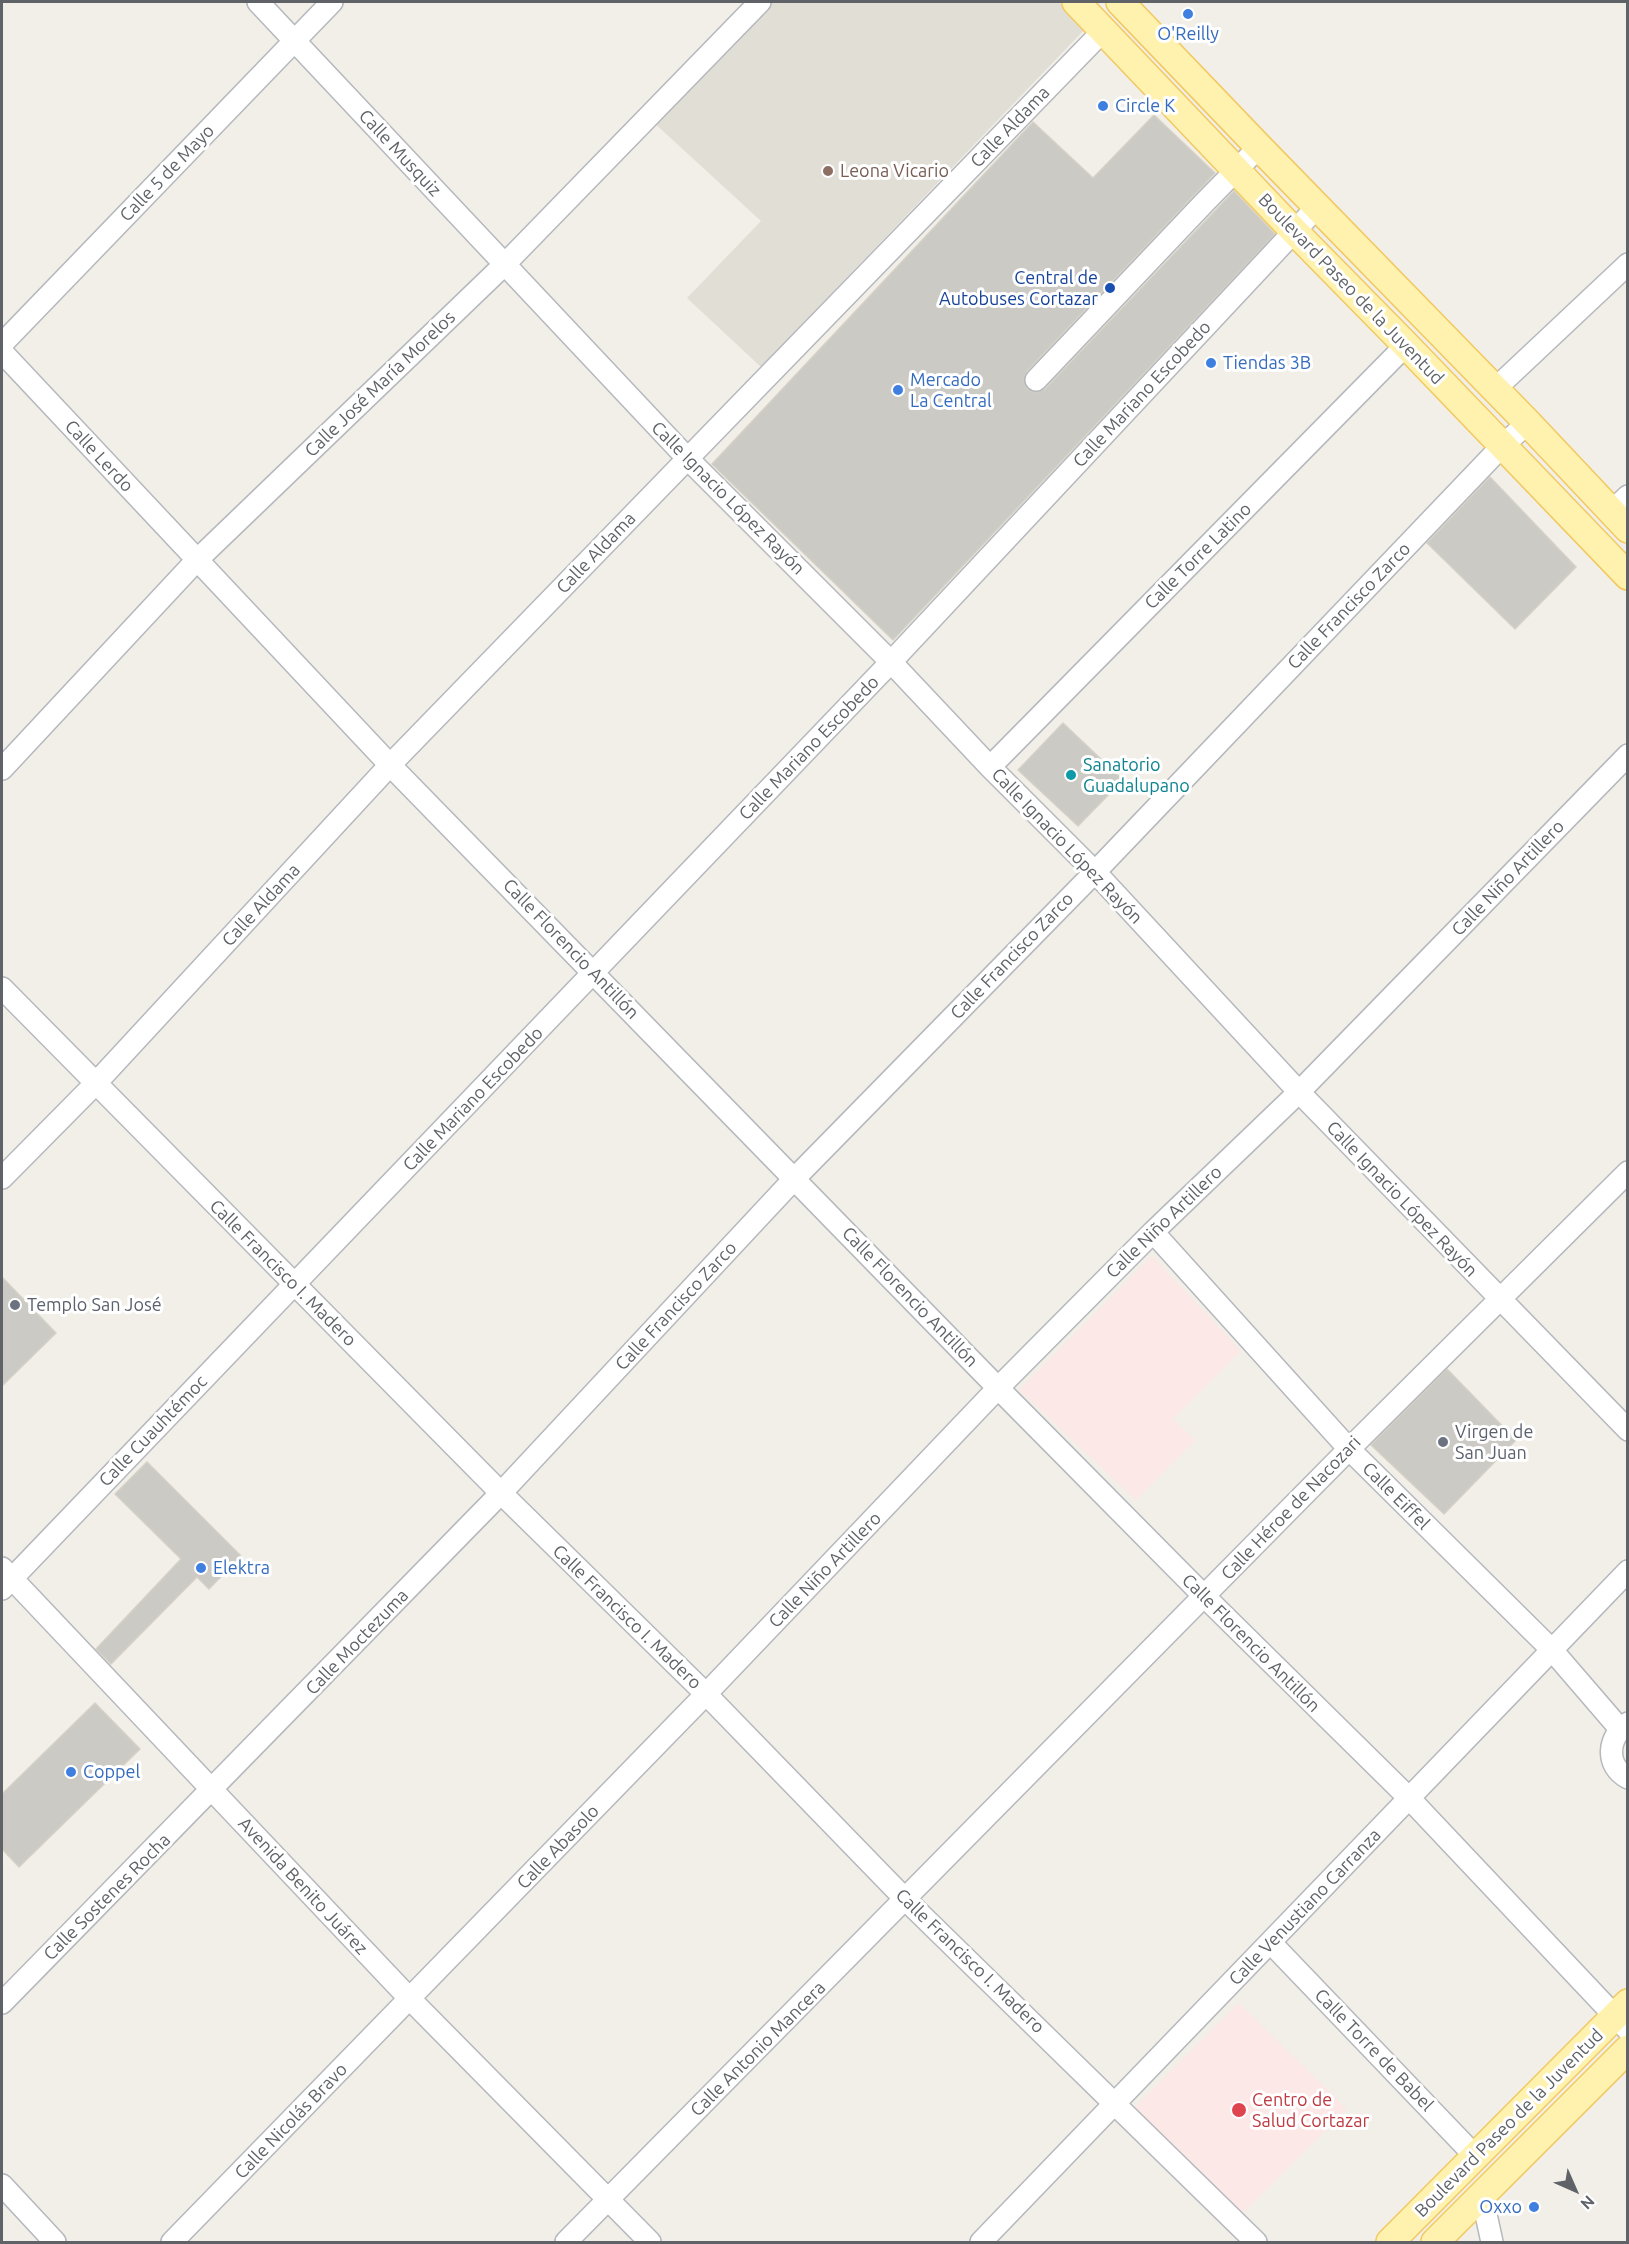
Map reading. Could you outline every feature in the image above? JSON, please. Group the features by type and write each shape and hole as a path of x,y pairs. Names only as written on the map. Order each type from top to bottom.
{"main road":[{"name":"Boulevard Paseo de la Juventud","path":"1076,2 1628,576"},
{"name":"Boulevard Paseo de la Juventud","path":"1120,2 1528,423 1622,512"},
{"name":"Boulevard Paseo de la Juventud","path":"1390,2242 1623,2016"},
{"name":"Boulevard Paseo de la Juventud","path":"1435,2242 1628,2049"}],"street":[{"name":"Calle Musquiz","path":"258,2 505,264"},
{"name":"Calle 5 de Mayo","path":"2,344 332,2"},
{"name":"Calle José María Morelos","path":"2,769 196,561 505,264 760,2"},
{"name":"Calle Aldama","path":"2,1178 96,1083 390,765 1104,30"},
{"path":"1036,380 1259,147"},
{"name":"Calle Mariano Escobedo","path":"295,1284 891,662 1318,206"},
{"name":"Calle Ignacio López Rayón","path":"505,264 688,459 891,662 990,767 1095,872 1299,1092 1628,1430"},
{"path":"1495,389 1628,264"},
{"name":"Calle Torre Latino","path":"990,767 1406,345"},
{"name":"Calle Lerdo","path":"2,352 196,561"},
{"name":"Calle Francisco Zarco","path":"501,1493 795,1178 1095,872 1503,445 1528,423"},
{"name":"Calle Florencio Antillón","path":"196,561 390,765 998,1388 1204,1597 1409,1798 1623,2016"},
{"name":"Calle Niño Artillero","path":"706,1694 998,1388 1153,1232 1299,1092 1628,755"},
{"name":"Calle Francisco I. Madero","path":"2,988 501,1493 706,1694 906,1900 1256,2242"},
{"name":"Calle Héroe de Nacozari","path":"906,1900 1498,1298 1628,1172"},
{"name":"Calle Eiffel","path":"1153,1232 1349,1449 1552,1650 1624,1726 1611,1744 1611,1753 1617,1770 1628,1778"},
{"name":"Calle Cuauhtémoc","path":"5,1579 295,1284"},
{"name":"Calle Moctezuma","path":"212,1790 501,1493"},
{"name":"Calle Venustiano Carranza","path":"981,2242 1628,1571"},
{"name":"Avenida Benito Juárez","path":"5,1579 212,1790 410,1999 650,2242"},
{"name":"Calle Abasolo","path":"410,1999 706,1694"},
{"name":"Calle Sostenes Rocha","path":"2,2004 212,1790"},
{"name":"Calle Antonio Mancera","path":"566,2242 906,1900"},
{"name":"Calle Torre de Babel","path":"1271,1943 1476,2157"},
{"name":"Calle Nicolás Bravo","path":"172,2242 410,1999"},
{"path":"2,2185 55,2242"},
{"path":"1482,2196 1492,2242"}],"shaded area":[{"name":"Leona Vicario","path":"772,2 1059,2 1086,28 761,367 687,298 761,221 652,121"},
{"path":"1152,1256 1241,1351 1173,1419 1195,1440 1136,1500 1019,1390"},
{"name":"Centro de Salud Cortazar","path":"1239,2003 1347,2109 1239,2217 1132,2110"}],"building":[{"name":"Mercado La Central","path":"1154,115 1215,173 1027,371 1024,378 1027,389 1034,392 1045,389 1234,191 1275,234 893,640 712,464 1033,122 1093,178"},
{"path":"1490,477 1576,567 1515,629 1427,543"},
{"name":"Sanatorio Guadalupano","path":"1063,723 1123,780 1078,826 1018,770"},
{"name":"Templo San José","path":"2,1277 56,1333 2,1386"},
{"name":"Virgen de San Juan","path":"1447,1369 1516,1440 1444,1514 1371,1445"},
{"name":"Elektra","path":"147,1462 241,1556 209,1589 197,1577 111,1664 96,1649 181,1559 115,1494"},
{"name":"Coppel","path":"95,1703 140,1749 19,1867 2,1849 2,1794"}],"place":[{"name":"O'Reilly","path":"1188,14"},
{"name":"Circle K","path":"1103,106"},
{"name":"Leona Vicario","path":"828,171"},
{"name":"Central de Autobuses Cortazar","path":"1110,288"},
{"name":"Tiendas 3B","path":"1211,363"},
{"name":"Mercado La Central","path":"898,390"},
{"name":"Sanatorio Guadalupano","path":"1071,775"},
{"name":"Templo San José","path":"15,1305"},
{"name":"Virgen de San Juan","path":"1443,1442"},
{"name":"Elektra","path":"201,1568"},
{"name":"Coppel","path":"71,1772"},
{"name":"Centro de Salud Cortazar","path":"1239,2110"},
{"name":"Oxxo","path":"1534,2207"}]}
